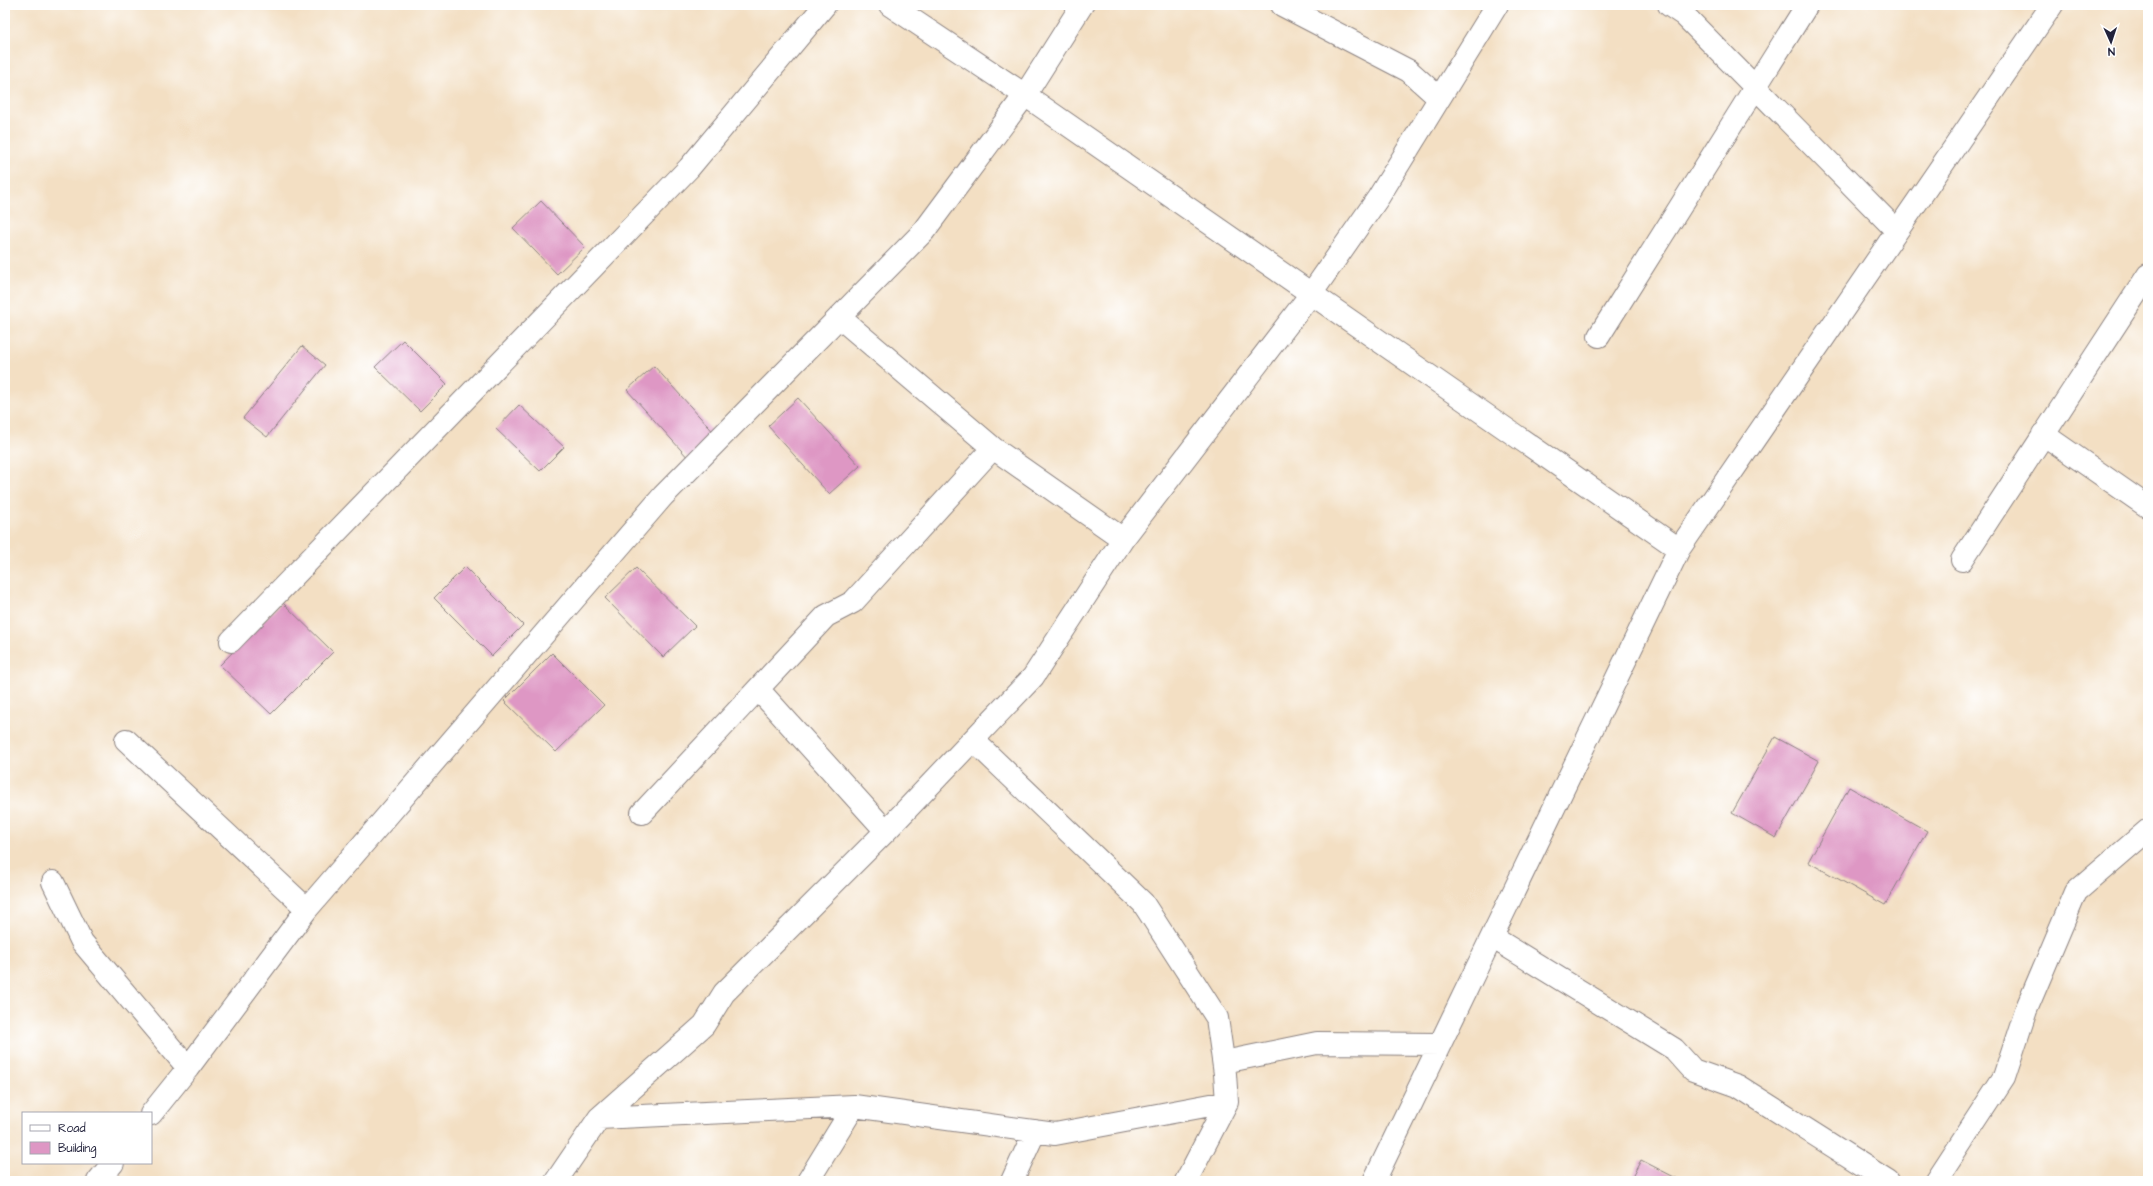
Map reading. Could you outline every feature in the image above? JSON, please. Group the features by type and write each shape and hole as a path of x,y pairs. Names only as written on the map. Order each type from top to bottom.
{"street":[{"path":"231,641 689,168 825,5"},
{"path":"890,5 1025,95 1679,549"},
{"path":"152,1113 188,1068 307,909 663,496 924,232 1025,95 1082,5"},
{"path":"1282,5 1409,71 1439,98"},
{"path":"556,1181 599,1118 704,1025 724,992 886,831 1033,677 1123,539 1311,294 1378,198 1498,5"},
{"path":"1669,5 1684,15 1897,231"},
{"path":"1599,336 1807,5"},
{"path":"1374,1181 1679,549 2052,5"},
{"path":"1962,560 2148,275"},
{"path":"838,318 993,448 1123,539"},
{"path":"2043,434 2148,507"},
{"path":"642,813 826,616 853,602 993,448"},
{"path":"758,689 886,831"},
{"path":"126,740 307,909"},
{"path":"973,740 1143,903 1216,1018 1224,1062 1227,1102 1186,1181"},
{"path":"1936,1181 2004,1077 2026,1010 2076,892 2148,830"},
{"path":"53,882 82,942 188,1068"},
{"path":"1492,937 1674,1049 1693,1070 1738,1086 1888,1181"},
{"path":"1224,1062 1317,1043 1440,1044"},
{"path":"599,1118 854,1106 1056,1134 1227,1102"},
{"path":"808,1181 854,1106"},
{"path":"1012,1181 1036,1131"},
{"path":"98,1181 112,1164"}],"building":[{"path":"541,201 585,247 557,274 513,228"},
{"path":"403,340 447,384 420,411 375,367"},
{"path":"302,346 325,365 267,437 243,418"},
{"path":"654,366 717,436 690,460 627,390"},
{"path":"798,398 860,466 829,494 768,426"},
{"path":"519,405 564,447 540,471 496,429"},
{"path":"465,567 523,625 492,656 434,598"},
{"path":"636,568 695,626 663,657 605,598"},
{"path":"282,602 333,652 271,714 220,665"},
{"path":"552,653 604,705 556,752 504,701"},
{"path":"1775,737 1819,761 1776,838 1732,813"},
{"path":"1849,787 1927,831 1885,905 1808,862"},
{"path":"1641,1160 1682,1181 1630,1181"}]}
